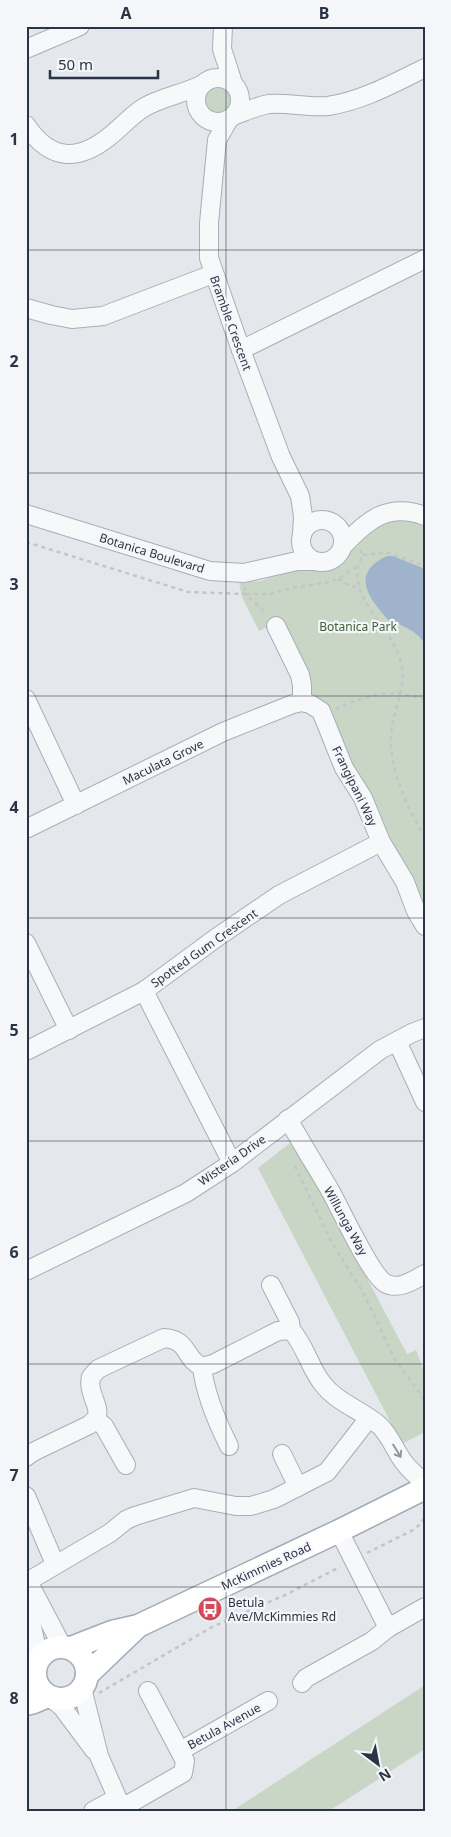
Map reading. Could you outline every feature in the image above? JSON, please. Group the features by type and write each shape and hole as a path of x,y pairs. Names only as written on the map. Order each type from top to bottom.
{"main road":[{"name":"McKimmies Road","path":"67,1647 112,1632 138,1626 340,1531 425,1488"},
{"name":"McKimmies Road","path":"89,1687 138,1626"},
{"path":"26,1704 50,1697 68,1698 89,1687 84,1659 67,1647 49,1649 34,1667 36,1683 50,1697"}],"street":[{"path":"26,50 78,26"},
{"path":"223,26 222,49 240,100 239,106 231,117"},
{"path":"217,140 200,113 196,96 206,82 222,49"},
{"path":"167,98 190,105 215,121 269,104 327,106 349,102 425,68"},
{"path":"26,125 44,146 53,151 73,154 95,146 108,138 140,110 159,100 191,90 206,82 222,78 269,104"},
{"name":"Bramble Crescent","path":"231,117 217,140 208,243 209,258 213,274 281,456 300,496 303,516 302,538"},
{"path":"241,350 425,259"},
{"path":"26,308 72,319 103,316 213,274"},
{"name":"Bramble Crescent","path":"300,496 315,512 332,523"},
{"path":"332,523 342,534 354,534 390,512 424,511"},
{"name":"Botanica Boulevard","path":"26,514 210,571 244,573 297,561 314,560 326,562 337,556 354,534"},
{"path":"279,565 302,538 310,524 323,520 354,534"},
{"path":"302,538 305,553 314,560"},
{"path":"276,626 300,675 302,702 317,707 324,716"},
{"path":"26,699 76,805"},
{"name":"Maculata Grove","path":"26,829 223,732 302,702"},
{"name":"Frangipani Way","path":"324,716 339,757 368,809 381,842 405,882 416,911 425,926"},
{"name":"Spotted Gum Crescent","path":"26,1051 144,991 279,895 381,842"},
{"path":"26,943 69,1030"},
{"path":"144,991 232,1163"},
{"name":"Wisteria Drive","path":"26,1271 186,1193 232,1163 380,1050 425,1028"},
{"path":"397,1041 425,1102"},
{"name":"Willunga Way","path":"288,1119 331,1192 368,1262 379,1278 386,1284 400,1285 425,1274"},
{"path":"271,1285 290,1322 291,1330 297,1337 322,1384 338,1399 369,1418 381,1428 410,1470 425,1483"},
{"path":"26,1456 88,1426 96,1420 98,1410 90,1388 91,1377 98,1369 164,1338 175,1339 184,1346 194,1363 202,1367 213,1364 278,1331 291,1330"},
{"path":"202,1367 204,1381 221,1430 229,1446"},
{"path":"34,1667 30,1584 35,1576 110,1533 126,1520 135,1516 194,1498 236,1506 251,1506 262,1504 298,1487 327,1472 369,1418"},
{"path":"96,1420 104,1426 126,1465"},
{"path":"282,1454 298,1487"},
{"path":"26,1496 55,1564"},
{"path":"340,1531 388,1628"},
{"path":"30,1584 67,1647"},
{"path":"302,1683 306,1678 372,1641 388,1628 425,1607"},
{"path":"89,1687 99,1756"},
{"name":"Betula Avenue","path":"121,1806 183,1773 185,1760 148,1691"},
{"path":"50,1697 62,1707 99,1756 121,1806 93,1811"},
{"name":"Betula Avenue","path":"180,1751 268,1701"}],"path":[{"path":"354,534 363,555 358,566 359,587 399,656 403,677 392,728 392,754 401,790 411,814 425,837"},
{"path":"26,542 188,592 245,594 259,609 276,622 276,626"},
{"path":"363,555 386,552 425,566"},
{"path":"258,594 270,594 338,579 358,566"},
{"path":"338,579 350,586 359,587"},
{"path":"324,716 367,698 400,694 425,699"},
{"path":"295,1164 331,1241 364,1294 394,1358 425,1400"},
{"path":"89,1687 116,1682 212,1627 285,1595 413,1530 425,1517"}],"green space":[{"path":"218,87 228,91 232,101 228,111 218,115 208,111 204,101 208,91"},
{"name":"Botanica Park","path":"399,519 425,525 425,914 311,696 308,676 280,620 259,631 242,597 239,582 261,581 295,567 328,566 342,559 355,541 386,522"},
{"path":"294,1140 407,1354 416,1350 425,1374 425,1432 402,1444 258,1168"},
{"path":"425,1685 425,1749 329,1811 232,1811"}],"water":[{"path":"387,556 393,556 425,569 425,644 409,629 396,623 394,626 378,608 367,590 366,580 368,572 375,564"}],"place":[{"name":"Betula Ave/McKimmies Rd","path":"210,1609"}]}
